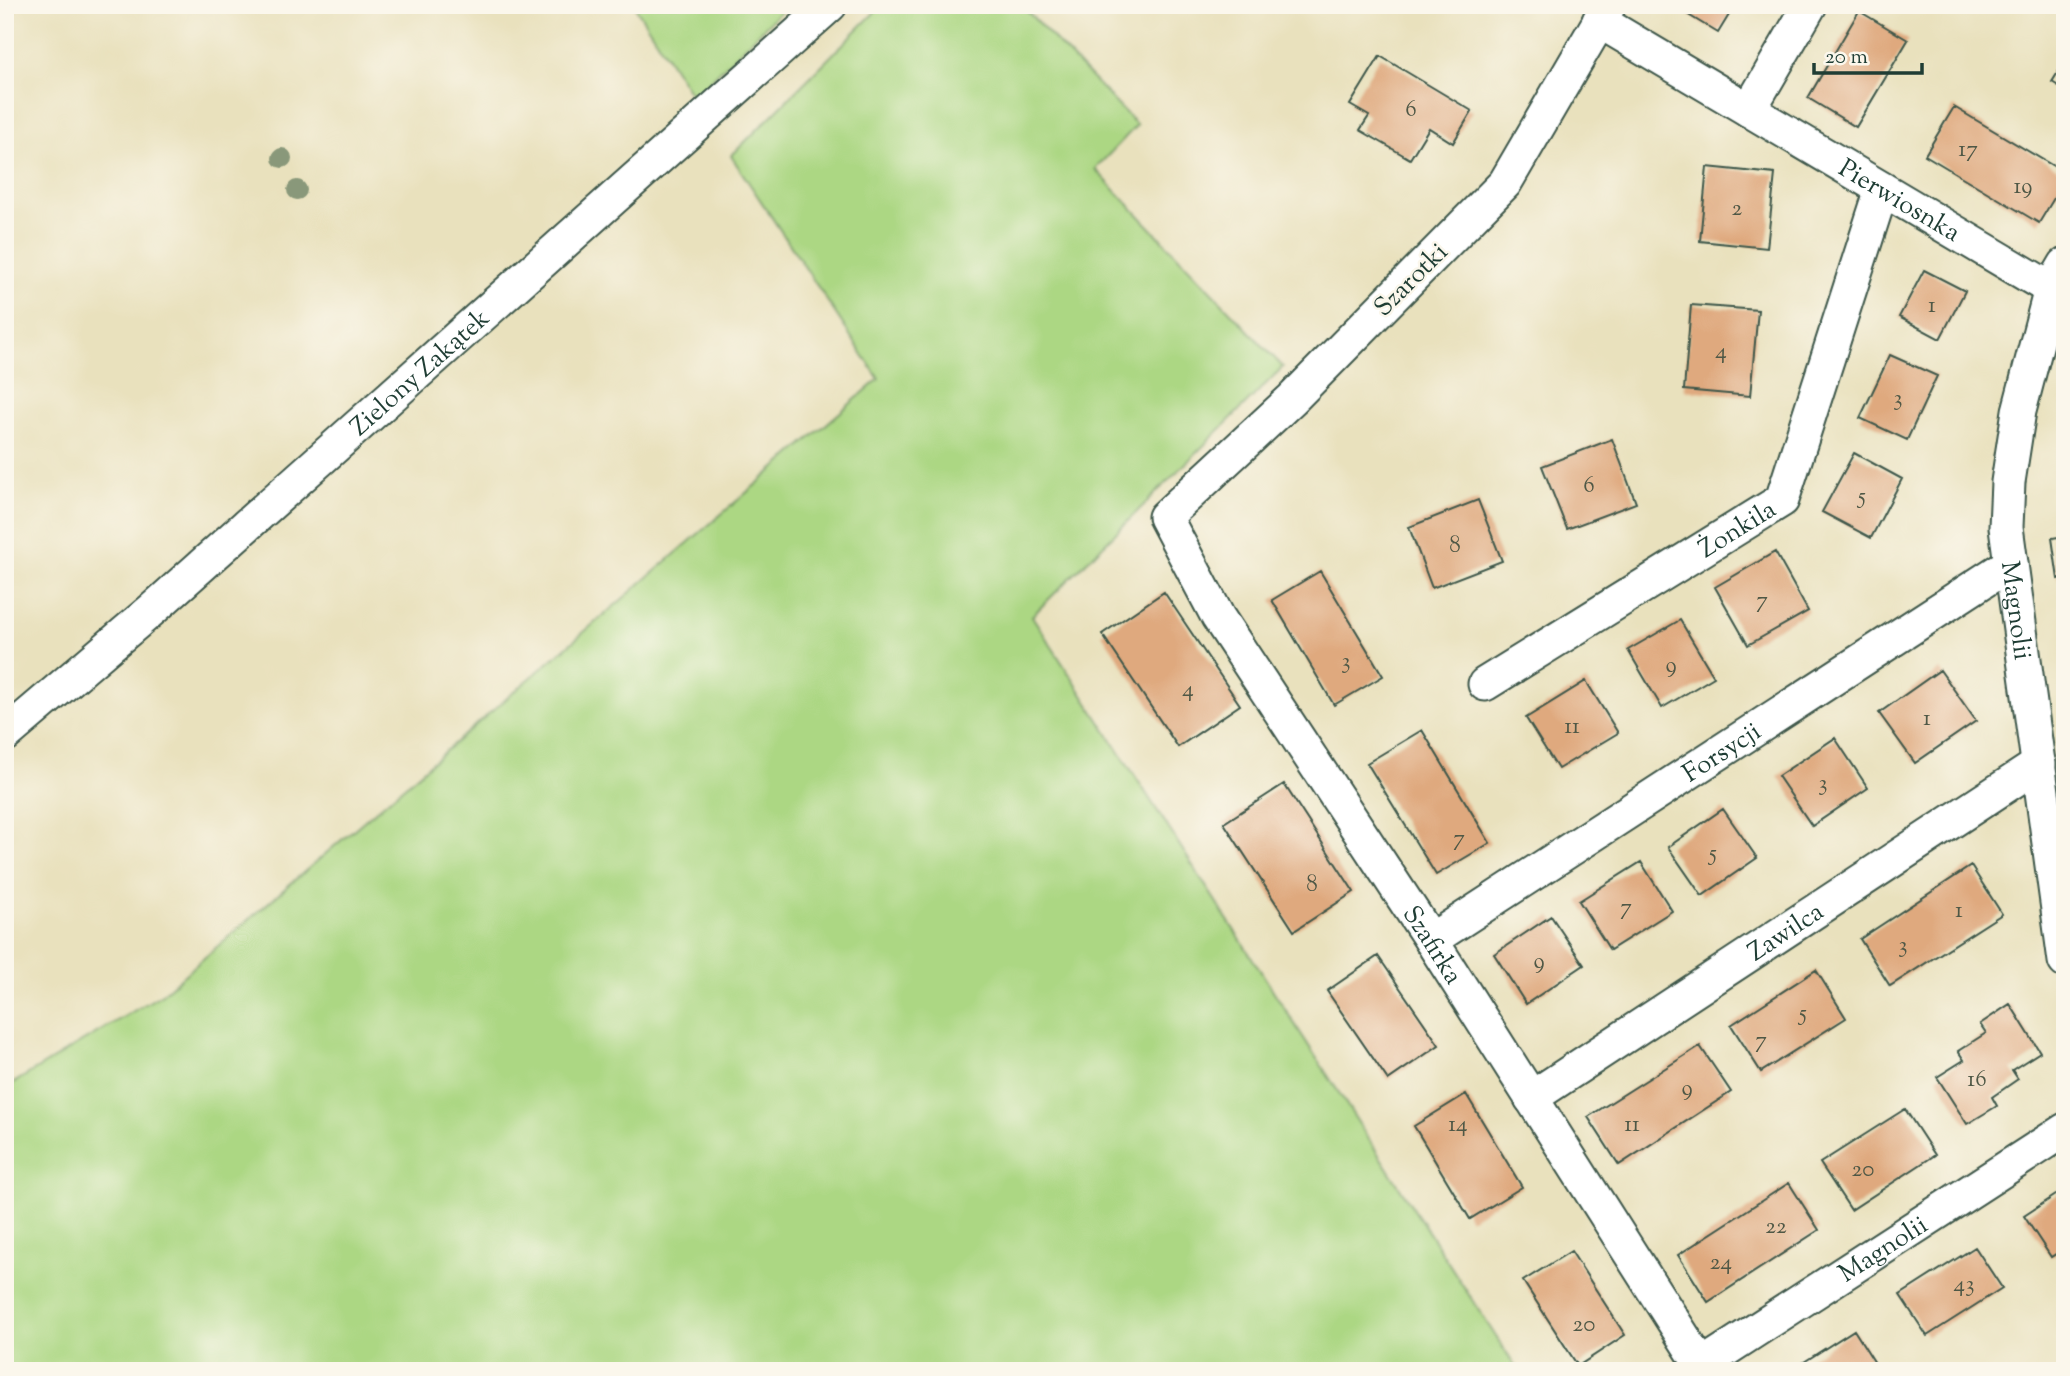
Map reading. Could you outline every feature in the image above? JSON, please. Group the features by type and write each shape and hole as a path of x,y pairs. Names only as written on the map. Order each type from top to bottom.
{"street":[{"name":"Zielony Zakątek","path":"5,736 154,608 830,5"},
{"path":"1749,110 1810,5"},
{"name":"Pierwiosnka","path":"1604,13 1749,110 1882,189 2058,277"},
{"name":"Szarotki","path":"1165,517 1292,399 1505,183 1604,13"},
{"name":"Żonkila","path":"1485,684 1782,500 1882,189"},
{"name":"Magnolii","path":"2058,277 2019,411 2008,482 2006,527 2065,961"},
{"name":"Szafirka","path":"1165,517 1217,617 1431,940 1704,1368"},
{"name":"Forsycji","path":"1431,940 2011,563"},
{"name":"Zawilca","path":"1531,1098 2039,764"},
{"name":"Magnolii","path":"1704,1368 2065,1130"}],"green space":[{"path":"634,5 787,5 693,98"},
{"path":"882,5 1021,5 1137,125 1095,169 1283,367 1032,616 1518,1371 5,1371 5,1088 162,994 879,379 731,156"}],"building":[{"path":"1672,5 1735,5 1718,33"},
{"path":"1859,11 1908,40 1856,127 1808,98"},
{"path":"1380,56 1472,111 1453,143 1429,128 1410,159 1360,130 1369,116 1350,105"},
{"path":"2065,61 2065,90 2052,82"},
{"path":"1954,107 2065,173 2065,180 2039,223 1925,155"},
{"path":"1707,167 1775,174 1767,248 1700,241"},
{"path":"1924,270 1965,291 1940,339 1899,317"},
{"path":"1691,305 1758,310 1750,396 1684,390"},
{"path":"1890,355 1937,376 1907,440 1860,418"},
{"path":"1612,439 1636,503 1567,529 1542,466"},
{"path":"1854,453 1902,479 1871,538 1822,512"},
{"path":"1478,500 1502,561 1432,588 1409,527"},
{"path":"2065,536 2065,577 2058,579 2052,538"},
{"path":"1775,552 1808,611 1748,645 1715,587"},
{"path":"1320,571 1383,676 1334,705 1272,600"},
{"path":"1164,592 1240,705 1178,747 1102,634"},
{"path":"1680,620 1714,677 1662,708 1628,650"},
{"path":"1940,670 1976,721 1915,763 1879,713"},
{"path":"1586,681 1618,733 1558,769 1526,718"},
{"path":"1422,730 1490,843 1436,875 1367,763"},
{"path":"1835,738 1868,788 1812,826 1778,776"},
{"path":"1284,784 1354,892 1294,931 1224,823"},
{"path":"1723,809 1757,858 1702,896 1668,847"},
{"path":"1641,862 1672,911 1610,950 1579,901"},
{"path":"1971,866 2002,914 1890,986 1860,939"},
{"path":"1551,916 1584,965 1526,1004 1494,954"},
{"path":"1378,956 1439,1045 1388,1080 1327,991"},
{"path":"1816,970 1846,1018 1761,1072 1731,1025"},
{"path":"2010,1004 2040,1052 2012,1070 2018,1079 1992,1097 1997,1106 1967,1124 1937,1077 1964,1060 1958,1051 1986,1033 1980,1024"},
{"path":"1700,1046 1731,1092 1619,1165 1588,1117"},
{"path":"1466,1094 1522,1187 1470,1219 1414,1126"},
{"path":"1905,1109 1935,1155 1851,1210 1820,1163"},
{"path":"1789,1183 1819,1230 1708,1302 1678,1255"},
{"path":"2065,1189 2065,1248 2051,1257 2024,1216"},
{"path":"1975,1247 2002,1288 1927,1336 1900,1295"},
{"path":"1571,1251 1625,1335 1578,1366 1523,1281"},
{"path":"1854,1330 1880,1371 1790,1371 1804,1362"}]}
